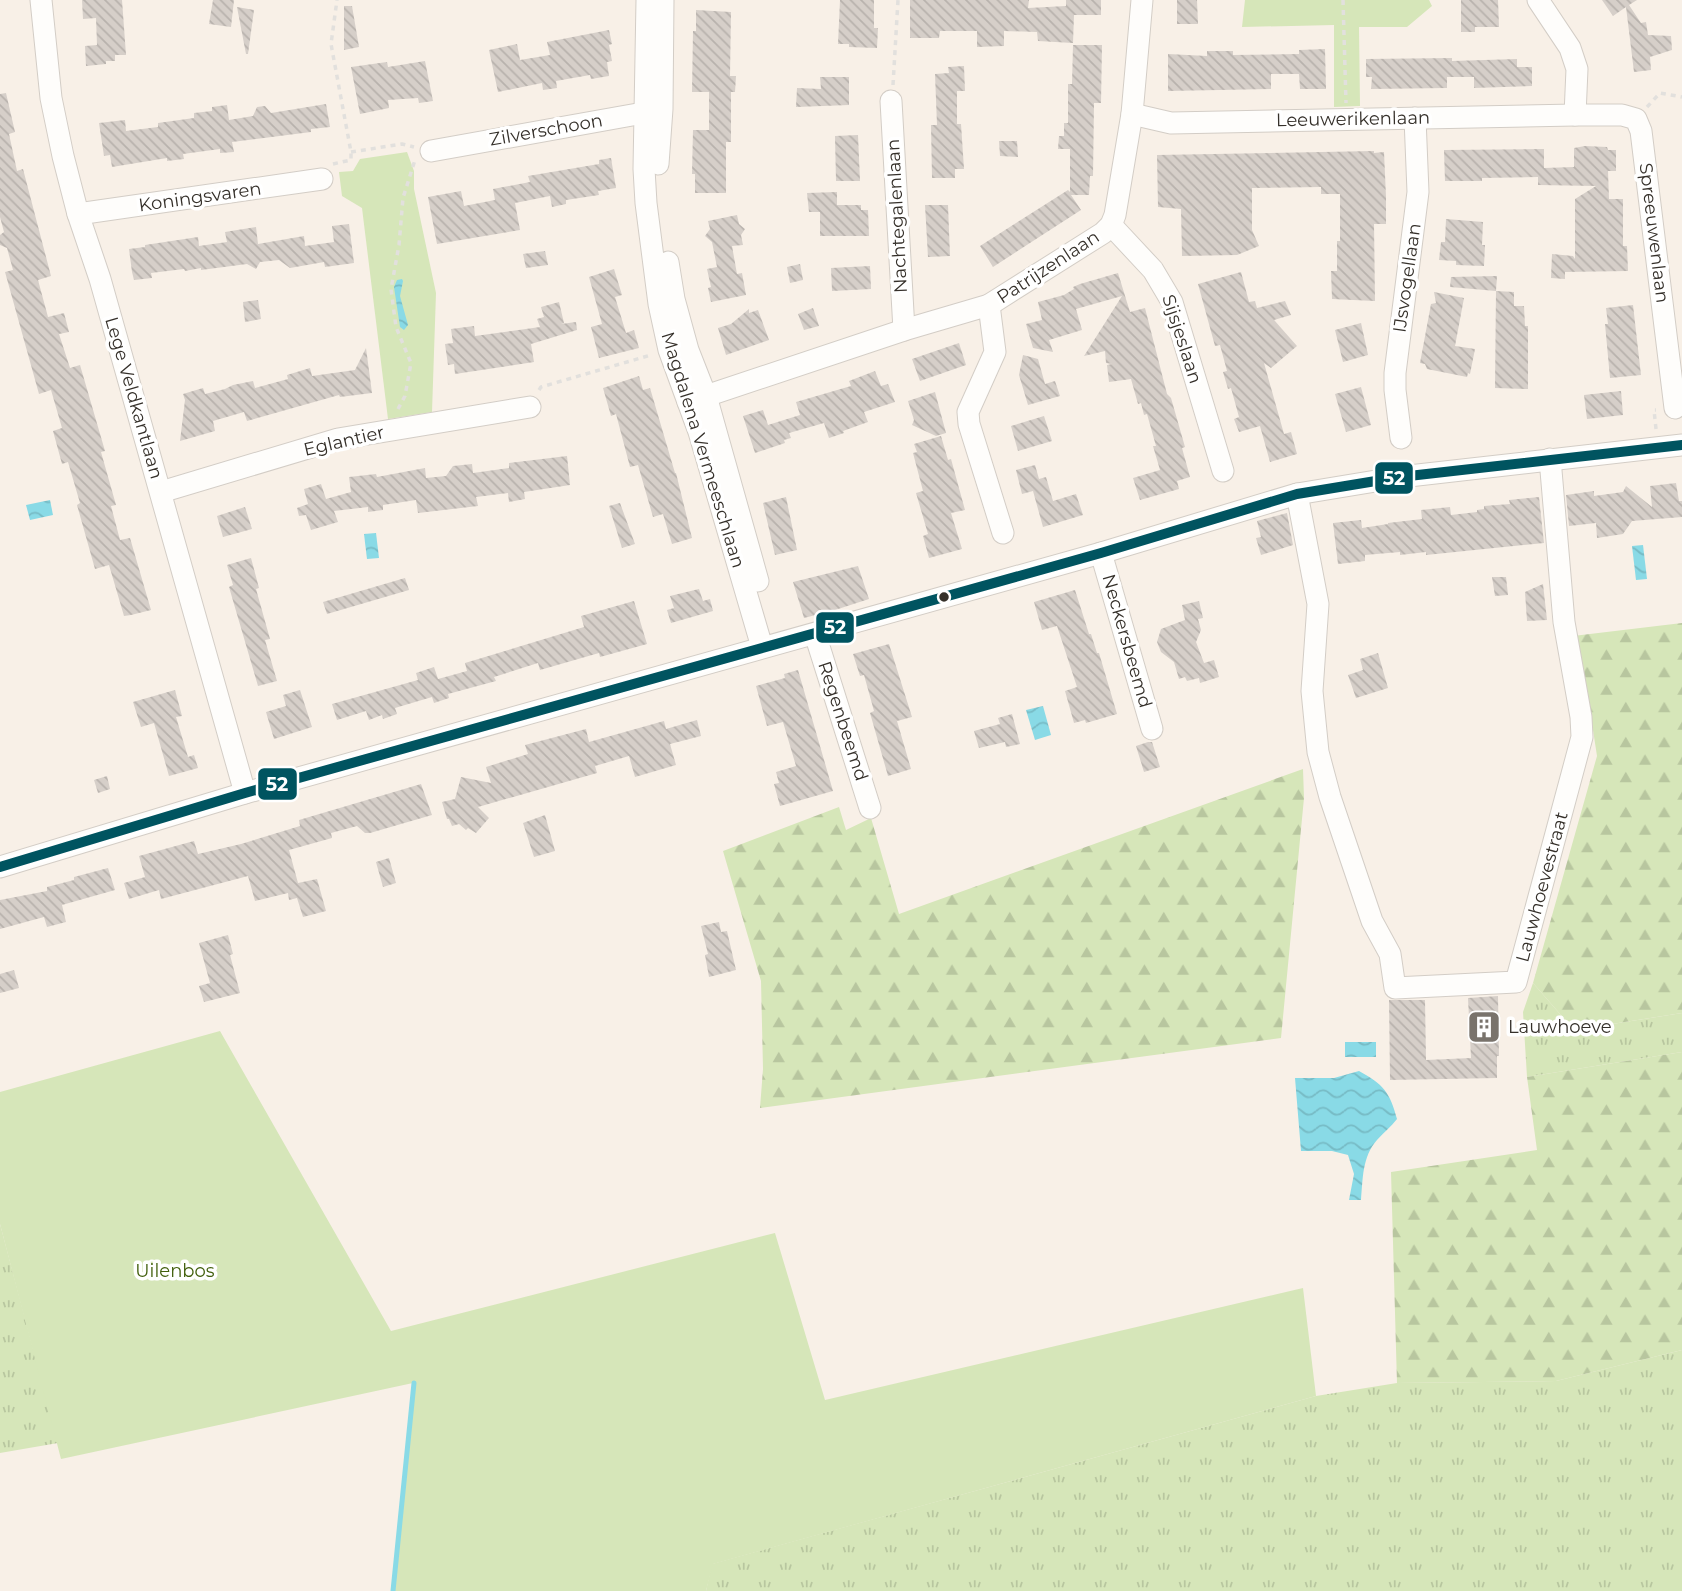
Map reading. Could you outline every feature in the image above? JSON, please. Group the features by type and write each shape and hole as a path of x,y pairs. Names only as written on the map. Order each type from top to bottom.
{"street":[{"name":"Lege Veldkantlaan","path":"41,0 51,98 78,214 100,279 122,363 162,492 245,793"},
{"name":"Magdalena Vermeeschlaan","path":"647,0 661,216 674,299 688,350 697,399 769,645"},
{"name":"Magdalena Vermeeschlaan","path":"663,0 654,111 644,169 646,203 659,304 669,350 697,399"},
{"name":"Patrijzenlaan","path":"697,399 904,330 989,305 1103,233 1111,225 1115,215 1132,114 1142,0"},
{"path":"1538,0 1570,48 1577,69 1575,114 1622,115 1636,119"},
{"name":"Nachtegalenlaan","path":"891,102 904,330"},
{"name":"Zilverschoon","path":"431,151 654,111"},
{"name":"Leeuwerikenlaan","path":"1132,114 1171,123 1575,114"},
{"name":"IJsvogellaan","path":"1401,438 1395,373 1418,192 1415,118"},
{"name":"Spreeuwenlaan","path":"1636,119 1641,131 1675,408"},
{"name":"Koningsvaren","path":"78,214 322,179"},
{"name":"Sijsjeslaan","path":"1111,225 1153,270 1172,302 1223,471"},
{"path":"989,305 995,352 968,412 969,424 1003,533"},
{"name":"Eglantier","path":"162,492 338,439 530,407"},
{"path":"0,867 245,793 1101,553 1297,494 1399,477 1682,445"},
{"name":"Lauwhoevestraat","path":"1297,494 1318,604 1312,691 1318,752 1329,797 1372,921 1390,954 1395,988 1516,982 1582,737 1581,717 1564,622 1550,459"},
{"name":"Neckersbeemd","path":"1101,553 1152,729"},
{"name":"Regenbeemd","path":"815,634 870,808"}],"path":[{"path":"322,179 331,164 351,160 331,44 337,0"},
{"path":"891,102 896,62 898,0"},
{"path":"1343,0 1346,119"},
{"path":"1636,119 1660,93 1682,97"},
{"path":"351,152 402,144 419,148 403,198 399,245 391,289 397,327 411,363 405,396 386,430"},
{"path":"530,407 541,387 669,350"},
{"path":"1657,448 1654,410 1675,408"}],"green space":[{"path":"1245,0 1429,0 1432,6 1407,27 1359,27 1360,106 1334,107 1334,25 1242,27"},
{"path":"407,152 414,171 414,189 436,293 432,412 388,419 362,208 342,196 339,172 353,171 360,159"},
{"path":"1682,623 1682,1013 1574,1030 1533,983 1597,756 1587,691 1573,636"},
{"path":"1303,769 1304,798 1281,1038 760,1108 763,1069 761,981 723,851 839,807 846,830 871,818 899,914"},
{"path":"1533,983 1574,1030 1682,1013 1682,1052 1527,1077 1523,1012"},
{"name":"Uilenbos","path":"220,1031 391,1331 775,1233 825,1400 1303,1288 1316,1396 713,1564 706,1591 393,1591 413,1383 61,1459 0,1224 0,1092"},
{"path":"1682,1052 1682,1350 1556,1381 1397,1383 1391,1172 1537,1150 1527,1077"},
{"path":"0,1224 58,1443 0,1453"},
{"path":"1682,1350 1682,1591 706,1591 712,1564 1316,1396 1397,1383 1556,1381"}],"water":[{"path":"402,279 400,296 408,325 404,330 400,327 394,287 397,280"},
{"path":"50,500 53,515 30,520 26,505"},
{"path":"376,533 379,558 367,559 364,534"},
{"path":"1643,545 1647,579 1636,580 1632,546"},
{"path":"1043,706 1051,735 1035,740 1026,710"},
{"path":"1345,1042 1376,1042 1376,1057 1345,1057"},
{"path":"1359,1071 1384,1090 1397,1119 1368,1154 1361,1200 1349,1200 1354,1174 1348,1155 1332,1151 1301,1151 1295,1078 1334,1078"}],"building":[{"path":"82,0 122,0 126,55 115,55 115,61 106,61 106,64 86,66 85,46 97,45 96,18 83,19"},
{"path":"213,0 234,0 231,27 209,24"},
{"path":"840,0 874,0 874,28 878,28 877,48 838,44"},
{"path":"910,0 1029,0 1028,8 1066,6 1066,0 1101,0 1101,15 1074,15 1073,43 1038,41 1037,32 1004,31 1004,46 977,47 977,31 940,31 939,38 910,38"},
{"path":"1177,0 1197,0 1198,24 1177,24"},
{"path":"1461,0 1498,0 1499,27 1475,27 1475,32 1461,32"},
{"path":"1602,0 1637,0 1629,5 1641,23 1646,22 1648,35 1671,36 1672,50 1650,57 1651,70 1634,72 1626,7 1613,16"},
{"path":"344,6 352,6 359,47 344,50"},
{"path":"237,7 254,10 248,54 246,54"},
{"path":"696,10 731,12 730,76 736,76 735,92 731,92 731,142 726,142 726,193 695,193 695,174 692,174 693,130 709,130 709,92 692,92"},
{"path":"609,30 612,61 607,62 609,76 591,79 590,75 556,81 557,88 543,90 542,83 498,92 489,50 517,44 520,60 550,55 547,42"},
{"path":"1073,45 1102,45 1101,103 1094,103 1093,176 1090,176 1089,195 1071,195 1081,210 993,267 980,246 1068,190 1070,192 1070,149 1058,149 1059,136 1064,136 1064,123 1068,123 1068,84 1072,84"},
{"path":"1325,49 1326,89 1300,89 1299,74 1271,74 1271,89 1168,91 1168,54 1207,56 1207,51 1233,51 1233,55 1299,54 1299,50"},
{"path":"1452,58 1452,61 1517,59 1517,67 1532,67 1532,86 1474,88 1474,77 1447,77 1447,88 1371,89 1372,77 1366,77 1366,59"},
{"path":"425,61 433,101 419,103 418,98 388,100 389,108 360,114 351,67 387,62 388,67"},
{"path":"964,66 965,91 957,91 957,124 961,124 964,169 955,169 955,178 932,178 931,125 937,125 935,74 949,73 948,67"},
{"path":"820,77 849,77 849,105 796,107 797,88 821,89"},
{"path":"6,93 15,132 9,134 17,171 23,169 51,276 38,280 48,317 64,313 69,332 59,334 70,368 80,365 105,451 101,452 116,505 111,506 120,540 130,538 151,610 124,616 109,565 95,569 68,462 62,464 53,431 62,428 51,390 39,394 5,272 13,270 7,248 0,245 0,235 4,232 0,217 0,94"},
{"path":"326,104 330,127 232,142 234,152 220,153 220,149 183,154 184,159 167,161 167,158 112,167 110,155 104,156 99,123 125,120 126,131 194,118 194,113 212,111 212,107 227,105 229,120 253,116 257,107 265,106 271,113"},
{"path":"858,135 860,181 836,181 835,136"},
{"path":"999,141 1017,141 1018,157 1000,156"},
{"path":"1585,146 1616,150 1616,171 1608,171 1609,199 1623,199 1623,246 1627,246 1628,271 1565,272 1565,279 1551,278 1552,254 1573,256 1575,259 1575,199 1596,186 1538,185 1538,177 1445,181 1444,150 1544,149 1544,168 1574,167 1574,148"},
{"path":"1384,152 1386,197 1386,224 1374,224 1375,301 1332,299 1331,271 1337,271 1337,241 1340,241 1340,194 1321,194 1321,187 1252,188 1252,230 1259,246 1237,255 1182,256 1181,209 1158,207 1157,155"},
{"path":"611,158 616,188 598,191 599,195 566,200 566,204 552,207 550,196 515,203 520,230 437,244 428,197 461,191 464,206 495,200 493,189 530,182 528,176 599,164 599,160"},
{"path":"837,192 837,205 861,205 861,210 868,210 869,236 820,236 820,212 809,212 807,193"},
{"path":"925,205 948,205 950,256 928,257"},
{"path":"737,215 739,224 745,229 741,235 743,245 732,246 737,274 742,273 746,295 711,302 707,269 717,267 712,242 705,236 710,229 708,221"},
{"path":"1446,219 1483,222 1484,266 1456,265 1456,261 1439,260 1441,242 1445,242"},
{"path":"349,224 354,263 325,267 324,262 290,268 279,260 260,262 256,269 247,264 201,270 184,269 151,273 152,278 134,280 132,272 129,249 145,245 198,237 199,246 227,242 225,232 256,227 258,244 304,236 305,246 334,242 332,226"},
{"path":"545,251 548,265 526,268 523,254"},
{"path":"800,264 803,280 790,283 787,267"},
{"path":"870,266 871,289 832,291 831,268"},
{"path":"614,269 622,295 615,297 626,333 634,330 639,348 599,358 591,327 602,324 589,277"},
{"path":"1241,272 1249,302 1255,301 1257,308 1285,301 1291,315 1274,320 1297,346 1271,368 1264,363 1284,434 1291,432 1297,454 1270,462 1260,426 1239,432 1234,419 1239,417 1231,388 1228,389 1223,372 1227,371 1220,345 1215,346 1198,284"},
{"path":"1118,273 1130,312 1145,308 1167,394 1171,398 1185,447 1182,448 1190,477 1177,481 1179,489 1140,500 1133,478 1160,470 1147,414 1144,415 1141,403 1138,404 1131,379 1109,382 1107,365 1112,364 1106,363 1105,351 1084,356 1122,296 1076,309 1082,330 1049,340 1053,352 1033,348 1026,324 1042,320 1038,302 1064,295 1080,284"},
{"path":"1497,276 1496,291 1450,287 1451,277"},
{"path":"1496,291 1514,292 1514,306 1524,306 1525,326 1528,326 1528,389 1495,388"},
{"path":"1434,292 1464,298 1455,346 1475,349 1467,377 1427,369 1425,364 1420,363 1431,304 1436,303"},
{"path":"258,300 261,319 245,322 243,302"},
{"path":"559,302 564,323 561,324 576,322 577,330 531,344 534,362 455,374 454,364 448,365 445,344 453,343 451,329 474,326 475,336 540,327 537,319 544,317 541,307"},
{"path":"1633,305 1641,375 1610,378 1606,308"},
{"path":"813,308 819,326 804,330 798,314"},
{"path":"749,309 749,313 758,310 769,340 726,355 718,328 731,324"},
{"path":"1361,323 1368,355 1343,362 1335,330"},
{"path":"959,343 966,365 920,381 912,359"},
{"path":"366,348 372,393 339,395 247,421 244,412 213,421 215,431 180,441 185,400 183,394 203,388 205,394 253,381 255,388 288,379 287,375 310,368 312,376 355,370"},
{"path":"1023,355 1038,359 1045,384 1055,381 1060,396 1028,405 1019,375"},
{"path":"875,371 881,386 888,384 895,402 864,412 868,422 829,438 824,423 789,433 791,438 784,440 785,443 755,453 743,416 763,410 768,425 800,415 796,402 851,386 849,381"},
{"path":"639,376 643,390 650,388 676,473 692,538 672,544 663,514 653,517 638,465 630,467 616,414 611,416 603,388"},
{"path":"1361,387 1371,425 1346,432 1335,394"},
{"path":"1621,391 1623,415 1587,419 1584,395"},
{"path":"935,392 946,433 936,436 912,425 914,420 908,401"},
{"path":"1044,416 1052,441 1018,451 1011,426"},
{"path":"941,436 948,460 951,459 965,510 951,513 962,549 929,558 923,536 928,534 916,493 923,491 913,453 917,452 914,444"},
{"path":"567,456 570,485 524,492 525,499 509,502 508,493 476,497 478,506 418,513 416,500 383,505 383,510 368,512 368,507 334,511 338,522 311,530 306,515 299,516 297,508 308,504 304,489 321,484 326,499 351,492 349,477 376,474 377,477 425,468 426,478 446,476 453,466 472,464 473,473 509,468 509,463"},
{"path":"1035,465 1039,479 1046,477 1053,501 1076,494 1083,515 1043,527 1033,491 1022,494 1016,470"},
{"path":"1676,483 1679,501 1682,501 1682,517 1632,521 1623,534 1597,538 1596,523 1569,526 1566,495 1594,491 1594,496 1623,492 1626,486 1652,507 1650,486"},
{"path":"786,497 797,550 775,555 763,503"},
{"path":"1539,497 1544,543 1426,555 1426,552 1400,555 1400,552 1365,555 1365,561 1338,564 1333,523 1361,520 1362,528 1422,519 1421,510 1450,507 1451,515 1477,512 1484,509 1484,506 1510,504 1509,500"},
{"path":"620,503 635,544 622,548 609,506"},
{"path":"245,507 252,529 223,537 217,516"},
{"path":"1287,513 1293,545 1261,555 1256,538 1261,537 1257,521"},
{"path":"251,558 259,588 256,589 270,639 265,640 277,681 258,686 229,587 233,585 227,565"},
{"path":"858,566 869,599 804,618 793,582"},
{"path":"1492,577 1506,577 1508,595 1495,596"},
{"path":"405,578 409,590 327,614 323,602"},
{"path":"1543,584 1547,620 1527,621 1525,592"},
{"path":"699,589 703,601 710,599 713,611 671,623 667,610 674,608 670,596"},
{"path":"1075,590 1089,634 1099,653 1117,714 1086,723 1085,720 1074,723 1065,691 1077,687 1057,626 1042,630 1034,602"},
{"path":"634,601 647,644 600,657 599,653 540,670 538,663 494,677 496,681 448,694 449,698 434,703 432,697 395,708 397,714 383,719 382,715 369,720 366,711 337,720 332,704 418,680 416,673 434,667 438,679 467,671 465,663 584,627 581,616"},
{"path":"1199,601 1203,618 1198,619 1201,630 1196,642 1204,663 1214,660 1219,677 1200,683 1199,678 1187,681 1185,677 1179,679 1174,662 1161,652 1157,642 1161,629 1185,620 1182,605"},
{"path":"889,644 912,717 897,721 911,769 888,776 870,713 874,711 864,675 860,676 853,654"},
{"path":"1378,653 1388,688 1356,698 1348,675 1363,670 1360,659"},
{"path":"798,670 833,791 780,806 774,784 779,783 776,772 796,766 783,722 767,726 756,686 785,678 784,674"},
{"path":"175,690 182,716 176,717 188,757 194,755 198,768 169,776 154,723 141,727 133,702"},
{"path":"300,690 312,727 274,739 266,712 286,706 283,695"},
{"path":"1012,714 1020,744 1006,747 1005,742 979,748 974,731 1000,724 998,718"},
{"path":"697,720 701,736 670,744 676,765 635,777 629,756 595,766 597,773 478,807 489,818 476,833 459,824 452,826 447,819 442,802 455,799 461,777 491,783 486,767 528,754 525,745 586,729 589,742 664,721 666,729"},
{"path":"1152,742 1160,767 1144,772 1136,746"},
{"path":"107,776 110,789 98,793 94,780"},
{"path":"421,784 432,815 370,833 365,833 357,826 331,833 332,838 289,850 298,883 317,879 326,911 303,917 297,898 289,900 288,893 255,901 248,876 161,899 159,890 129,899 124,883 145,877 139,856 194,841 198,854 241,844 300,826 299,820"},
{"path":"545,815 555,851 534,857 523,823"},
{"path":"389,858 396,883 383,887 376,862"},
{"path":"108,868 115,890 62,905 66,922 47,927 44,917 0,929 0,900 47,891 47,887"},
{"path":"719,922 721,932 727,931 736,970 709,977 705,955 708,954 701,926"},
{"path":"228,935 240,993 204,1002 199,986 210,983 199,943"},
{"path":"14,970 19,988 0,993 0,974"},
{"path":"1498,996 1497,1078 1390,1080 1389,1000 1425,1000 1426,1060 1471,1058 1468,998"}],"waterway":[{"path":"393,1591 414,1383"}],"transit line":[{"name":"52","path":"0,867 245,793 1101,553 1297,494 1400,477 1682,445"}],"place":[{"name":"Lauwhoeve","path":"1484,1027"}]}
